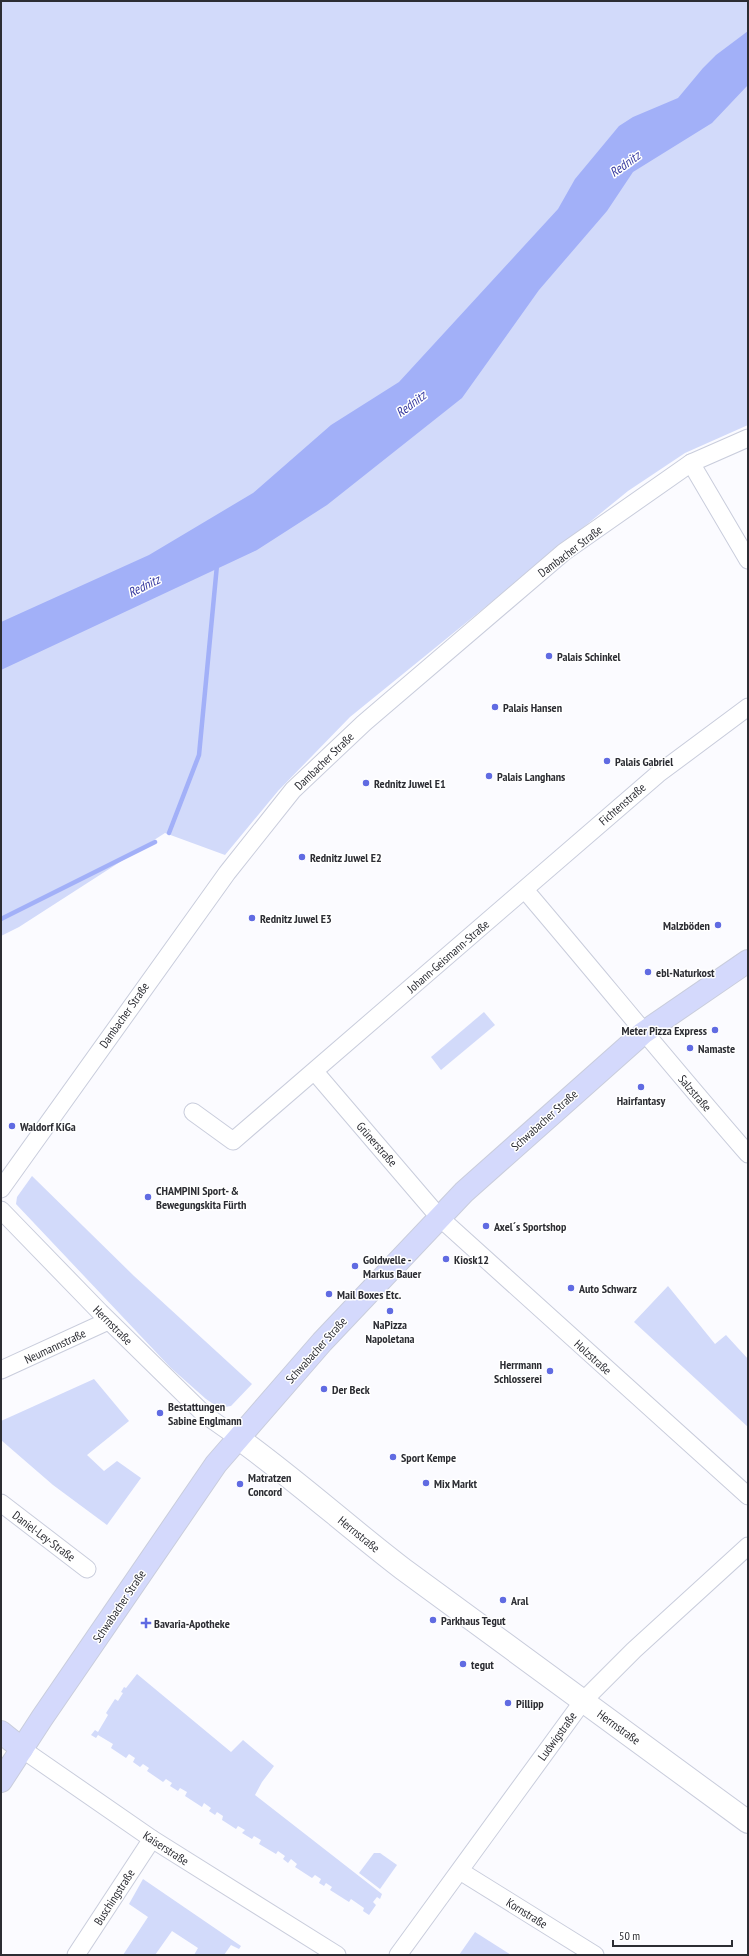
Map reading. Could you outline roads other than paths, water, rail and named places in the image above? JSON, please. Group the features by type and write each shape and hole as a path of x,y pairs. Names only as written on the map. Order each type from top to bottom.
{"main road":[{"name":"Schwabacher Straße","path":"1,1781 216,1464 322,1342 464,1192 643,1032 748,961"},
{"name":"Kaiserstraße","path":"1,1732 22,1749"}],"street":[{"name":"Dambacher Straße","path":"1,1188 222,879 293,790 364,723 564,552 691,463 748,438"},
{"path":"691,463 748,560"},
{"name":"Fichtenstraße","path":"575,845 658,774 748,707"},
{"name":"Johann-Geismann-Straße","path":"314,1072 575,845"},
{"path":"525,890 622,1004 643,1032"},
{"name":"Salzstraße","path":"643,1032 748,1154"},
{"path":"193,1112 233,1141 314,1072"},
{"name":"Grünerstraße","path":"314,1072 439,1217"},
{"name":"Herrnstraße","path":"1,1210 108,1321 210,1419 272,1464 375,1547 748,1822"},
{"name":"Holzstraße","path":"439,1217 748,1496"},
{"name":"Neumannstraße","path":"1,1370 108,1321"},
{"name":"Daniel-Ley-Straße","path":"1,1503 88,1569"},
{"name":"Ludwigstraße","path":"398,1955 583,1701 634,1650 748,1546"},
{"name":"Kaiserstraße","path":"22,1749 152,1839 337,1955"},
{"name":"Buschingstraße","path":"76,1955 152,1839"},
{"name":"Kornstraße","path":"460,1871 595,1955"}],"water":[{"name":"Rednitz","path":"748,31 748,85 712,123 633,172 607,211 539,290 462,398 327,505 257,550 1,670 1,622 149,555 253,493 331,425 399,382 558,209 575,179 619,126 633,117 678,98 716,55"}],"waterway":[{"path":"169,833 199,755 217,565"},
{"path":"1,919 155,842"}],"place":[{"name":"Palais Schinkel","path":"549,656"},
{"name":"Palais Hansen","path":"495,707"},
{"name":"Palais Gabriel","path":"607,761"},
{"name":"Palais Langhans","path":"489,776"},
{"name":"Rednitz Juwel E1","path":"366,783"},
{"name":"Rednitz Juwel E2","path":"302,857"},
{"name":"Rednitz Juwel E3","path":"252,918"},
{"name":"Malzböden","path":"718,925"},
{"name":"ebl-Naturkost","path":"648,972"},
{"name":"Meter Pizza Express","path":"715,1030"},
{"name":"Namaste","path":"690,1048"},
{"name":"Hairfantasy","path":"641,1087"},
{"name":"Waldorf KiGa","path":"12,1126"},
{"name":"CHAMPINI Sport- & Bewegungskita Fürth","path":"148,1197"},
{"name":"Axel´s Sportshop","path":"486,1226"},
{"name":"Kiosk12","path":"446,1259"},
{"name":"Goldwelle - Markus Bauer","path":"355,1266"},
{"name":"Auto Schwarz","path":"571,1288"},
{"name":"Mail Boxes Etc.","path":"329,1294"},
{"name":"NaPizza Napoletana","path":"390,1311"},
{"name":"Herrmann Schlosserei","path":"550,1371"},
{"name":"Der Beck","path":"324,1389"},
{"name":"Bestattungen Sabine Englmann","path":"160,1413"},
{"name":"Sport Kempe","path":"393,1457"},
{"name":"Mix Markt","path":"426,1483"},
{"name":"Matratzen Concord","path":"240,1484"},
{"name":"Aral","path":"503,1600"},
{"name":"Parkhaus Tegut","path":"433,1620"},
{"name":"Bavaria-Apotheke","path":"146,1623"},
{"name":"tegut","path":"463,1664"},
{"name":"Pillipp","path":"508,1703"}]}
